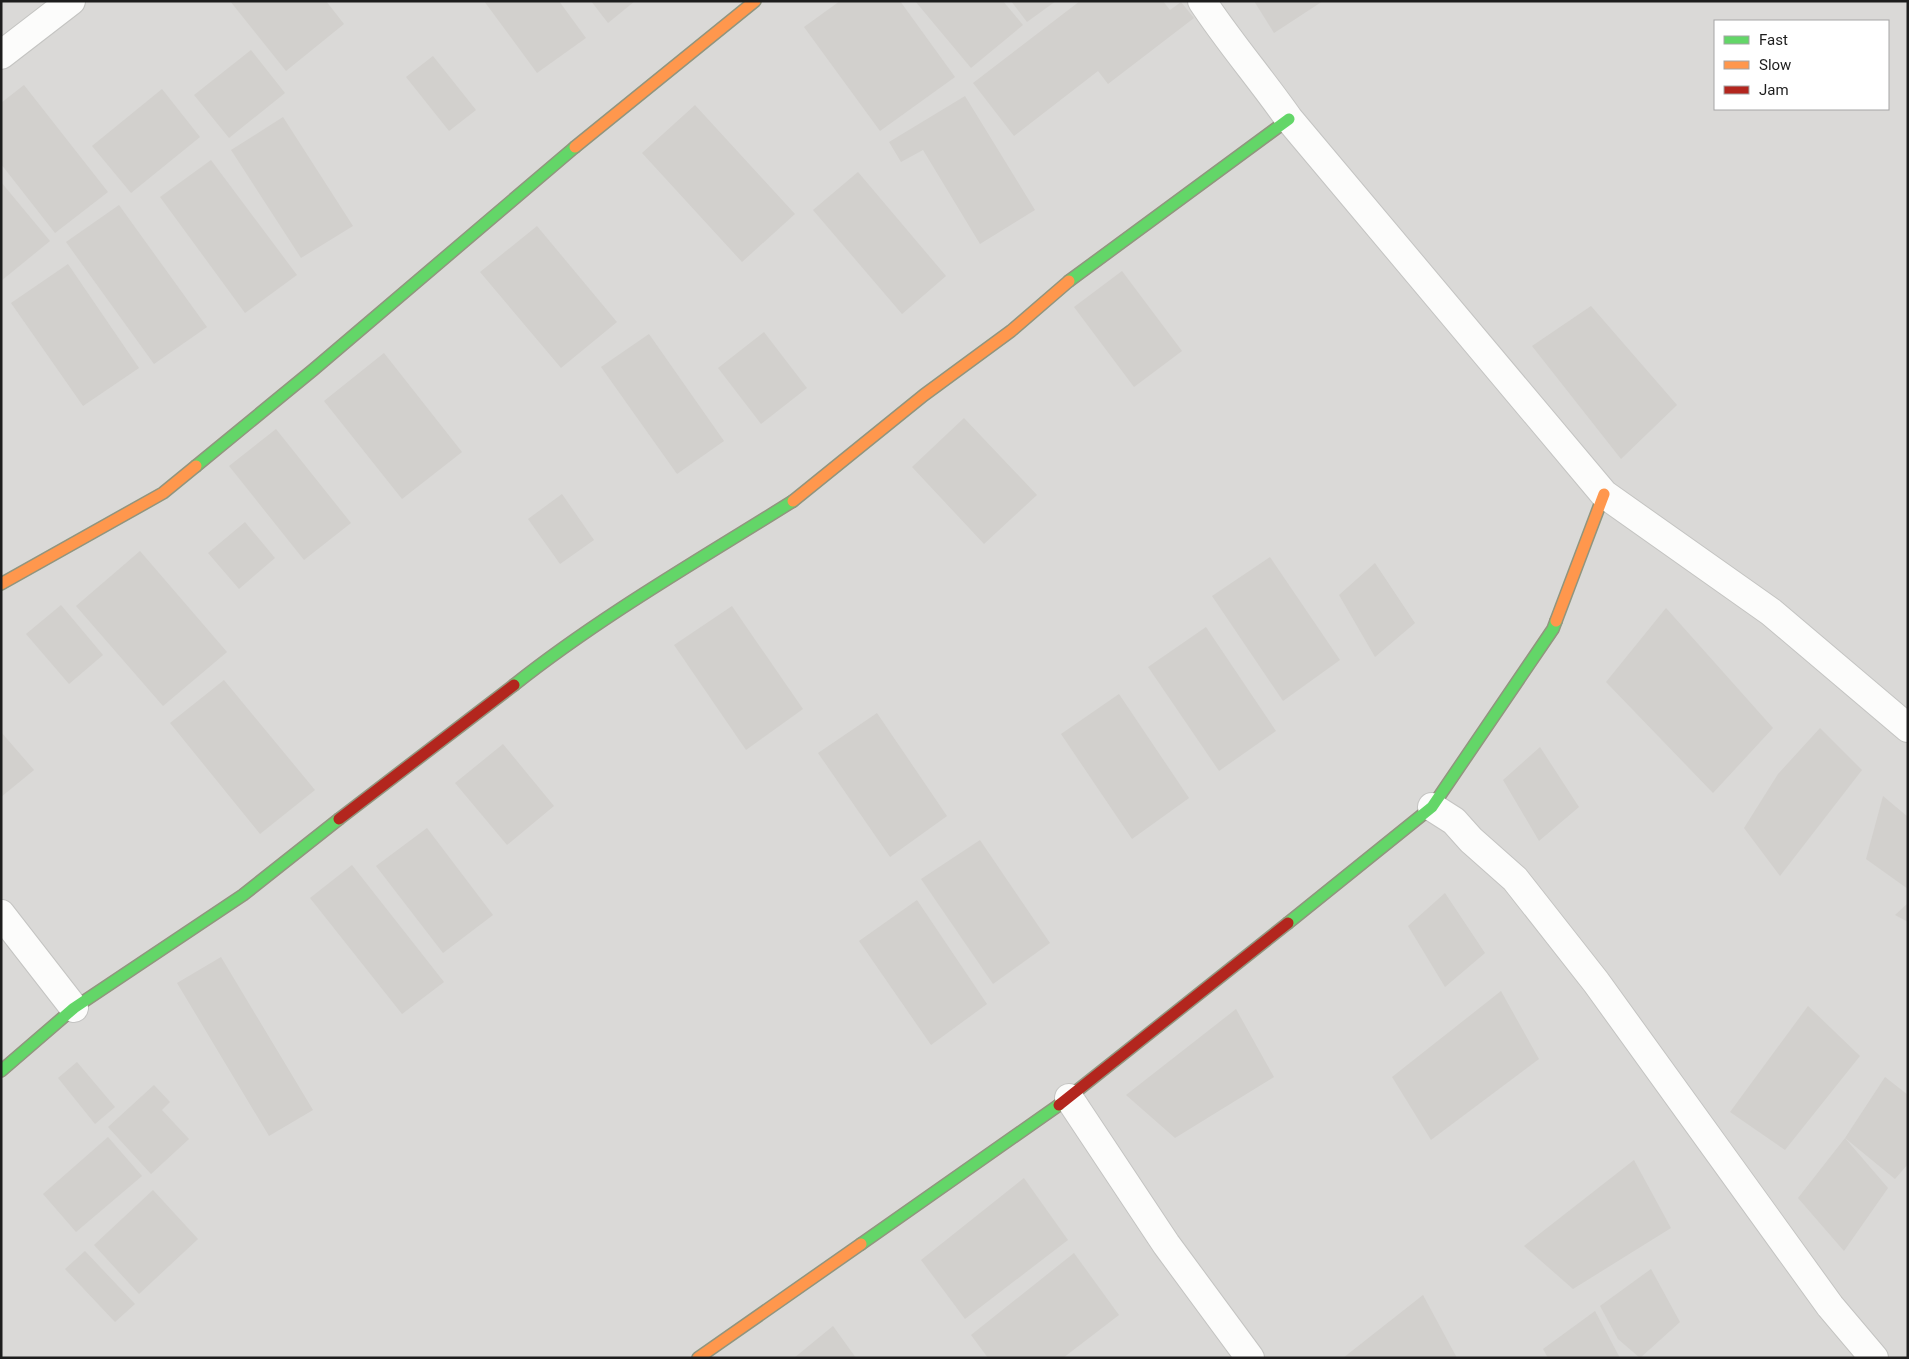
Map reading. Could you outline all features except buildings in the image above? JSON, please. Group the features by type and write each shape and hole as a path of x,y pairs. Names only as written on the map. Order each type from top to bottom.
{"street":[{"path":"1,55 71,1"},
{"path":"1,584 163,493 313,370 627,103 755,1"},
{"path":"1202,1 1222,31 1266,86 1289,119 1604,494 1771,612 1908,728"},
{"path":"1,1071 74,1008 243,895 413,761 468,722 546,660 666,580 797,499 924,395 1011,331 1069,281 1289,119"},
{"path":"698,1358 1070,1098 1432,807 1553,629 1604,494"},
{"path":"1432,807 1454,821 1470,840 1515,879 1596,982 1830,1306 1874,1358"},
{"path":"1,914 74,1008"},
{"path":"1070,1098 1166,1244 1250,1358"}],"shaded area":[{"path":"1,1 1908,1 1908,1358 1,1358"}],"traffic: fast":[{"path":"1069,281 1289,119"},
{"path":"196,466 313,370 575,147"},
{"path":"514,685 581,635 793,501"},
{"path":"1288,923 1432,807 1553,629 1556,621"},
{"path":"1,1071 74,1008 243,895 339,819"},
{"path":"861,1244 1059,1105"}],"traffic: slow":[{"path":"575,147 755,1"},
{"path":"793,501 924,395 1011,331 1069,281"},
{"path":"1,584 163,493 196,466"},
{"path":"1556,621 1604,494"},
{"path":"698,1358 861,1244"}],"traffic: jam":[{"path":"339,819 514,685"},
{"path":"1059,1105 1288,923"}]}
